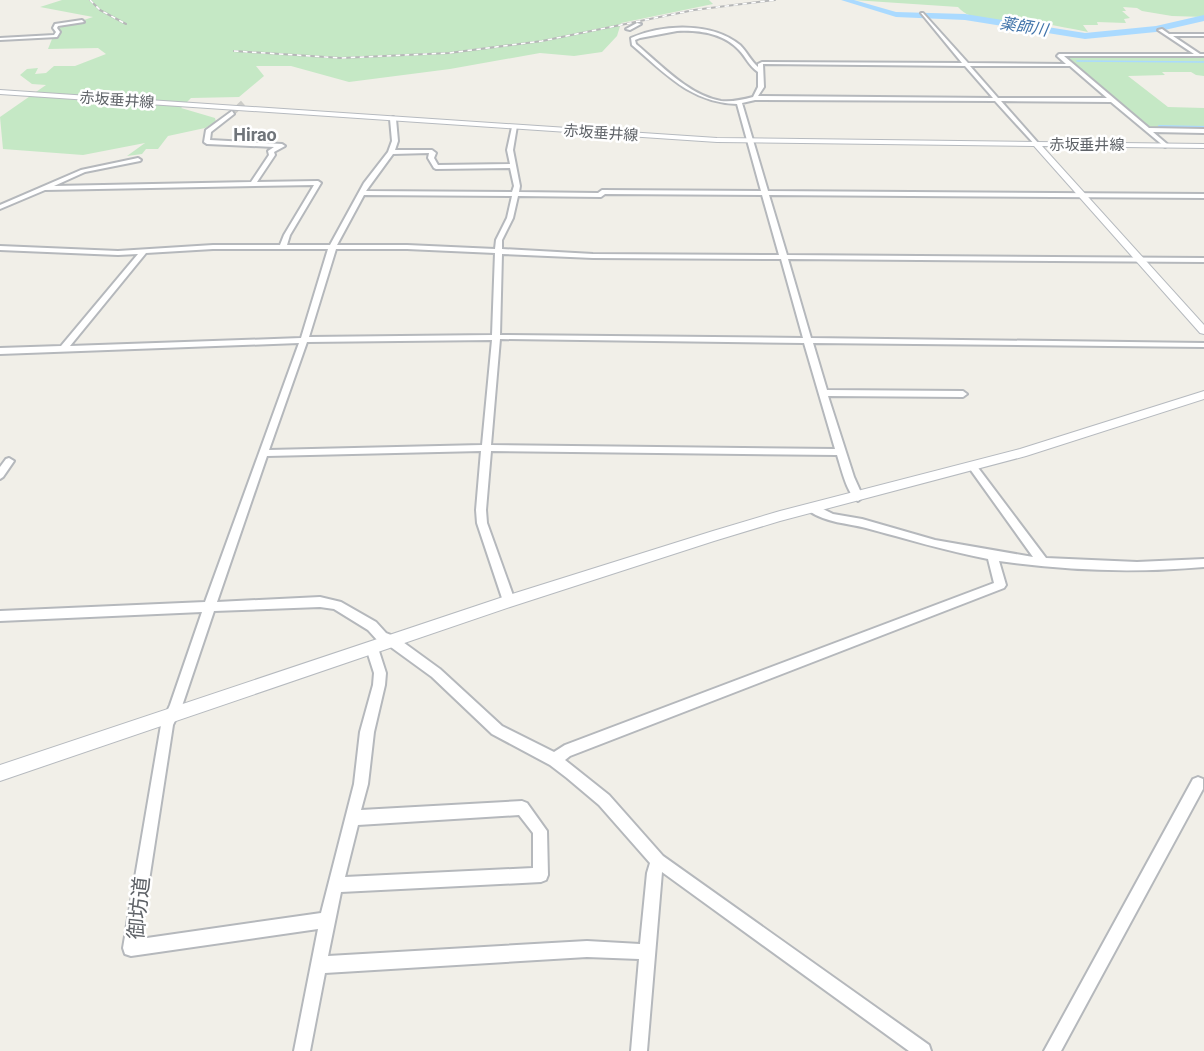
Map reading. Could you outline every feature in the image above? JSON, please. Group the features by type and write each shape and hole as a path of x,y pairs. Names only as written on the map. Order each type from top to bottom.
{"main road":[{"name":"赤坂垂井線","path":"0,92 750,141 1204,146"},
{"path":"1037,145 1204,331"},
{"path":"0,773 713,536 1022,453 1204,395"}],"street":[{"path":"922,16 1037,145"},
{"path":"0,39 54,36 58,32 55,28 57,25 82,21"},
{"path":"638,37 628,29 639,24"},
{"path":"760,71 755,69 741,50 730,41 705,31 680,28 633,39 634,44 671,74 677,83 701,94 705,100 739,103 755,98 1113,100"},
{"path":"1160,30 1202,55"},
{"path":"1169,35 1204,35"},
{"path":"1164,145 1059,55 1202,55"},
{"path":"755,98 761,87 760,65 762,63 1071,64"},
{"path":"739,103 823,393 853,490 858,497"},
{"path":"232,113 208,131 207,142 282,146 271,152 272,155 253,184"},
{"path":"172,715 208,607 304,340 333,246 367,183 391,152 395,141 393,119"},
{"path":"509,602 482,523 481,510 496,337 499,240 510,218 517,178 510,150 515,127"},
{"path":"1148,130 1204,131"},
{"path":"391,152 430,151 433,153 431,158 436,167 514,166"},
{"path":"0,207 41,188 101,166 138,160"},
{"path":"41,188 318,183 286,235 283,246"},
{"path":"363,193 601,195 602,192 1204,196"},
{"path":"0,248 143,252 213,247 333,246 593,256 1204,260"},
{"path":"64,348 143,252"},
{"path":"0,351 304,340 496,337 1204,345"},
{"path":"823,393 963,394"},
{"path":"263,453 488,448 842,452"},
{"path":"0,475 9,461"},
{"path":"973,467 1042,561"},
{"path":"813,508 822,516 866,524 932,544 1042,561 1131,567 1204,562"},
{"path":"555,760 565,751 1000,585 992,554"},
{"path":"0,616 328,602 372,626 382,637 436,673 497,730 555,760 604,800 658,861 923,1051"},
{"path":"302,1051 327,920 361,784 367,732 380,685 380,673 372,648"},
{"name":"御坊道","path":"172,715 166,725 131,948 327,920"},
{"path":"1052,1051 1198,784"},
{"path":"336,885 542,875 540,831 522,808 353,818"},
{"path":"639,1051 654,873 658,861"},
{"path":"318,965 587,949 647,952"}],"green space":[{"path":"62,0 709,0 713,4 621,23 617,36 602,52 574,56 540,53 450,69 349,82 291,66 256,66 264,76 239,97 191,98 181,108 215,118 216,122 205,128 168,136 158,149 146,149 142,154 127,156 145,143 83,155 3,149 0,117 46,85 32,84 20,75 27,69 38,68 35,74 46,73 54,66 75,66 106,54 98,48 48,49 56,29 93,17 40,7"},
{"path":"853,0 1204,0 1204,17 1172,16 1123,7 1126,11 1122,11 1130,18 1124,19 1126,23 1097,22 1098,25 1083,25 1088,32 1038,23 985,20 966,13 958,7"},
{"path":"1063,56 1204,56 1204,76 1191,72 1162,72 1165,75 1128,76 1168,107 1204,108 1204,129 1151,129"}],"waterway":[{"name":"薬師川","path":"845,0 896,14 965,17 1085,36 1156,29 1204,18"},
{"path":"1077,61 1204,62"},
{"path":"1159,126 1204,127"}],"tunnel":[{"path":"232,113 243,103"}],"railway":[{"path":"90,0 100,10 126,24"},
{"path":"234,51 341,58 449,53 542,41 694,10 775,0"}],"district":[{"name":"Hirao","path":"255,135"}]}
